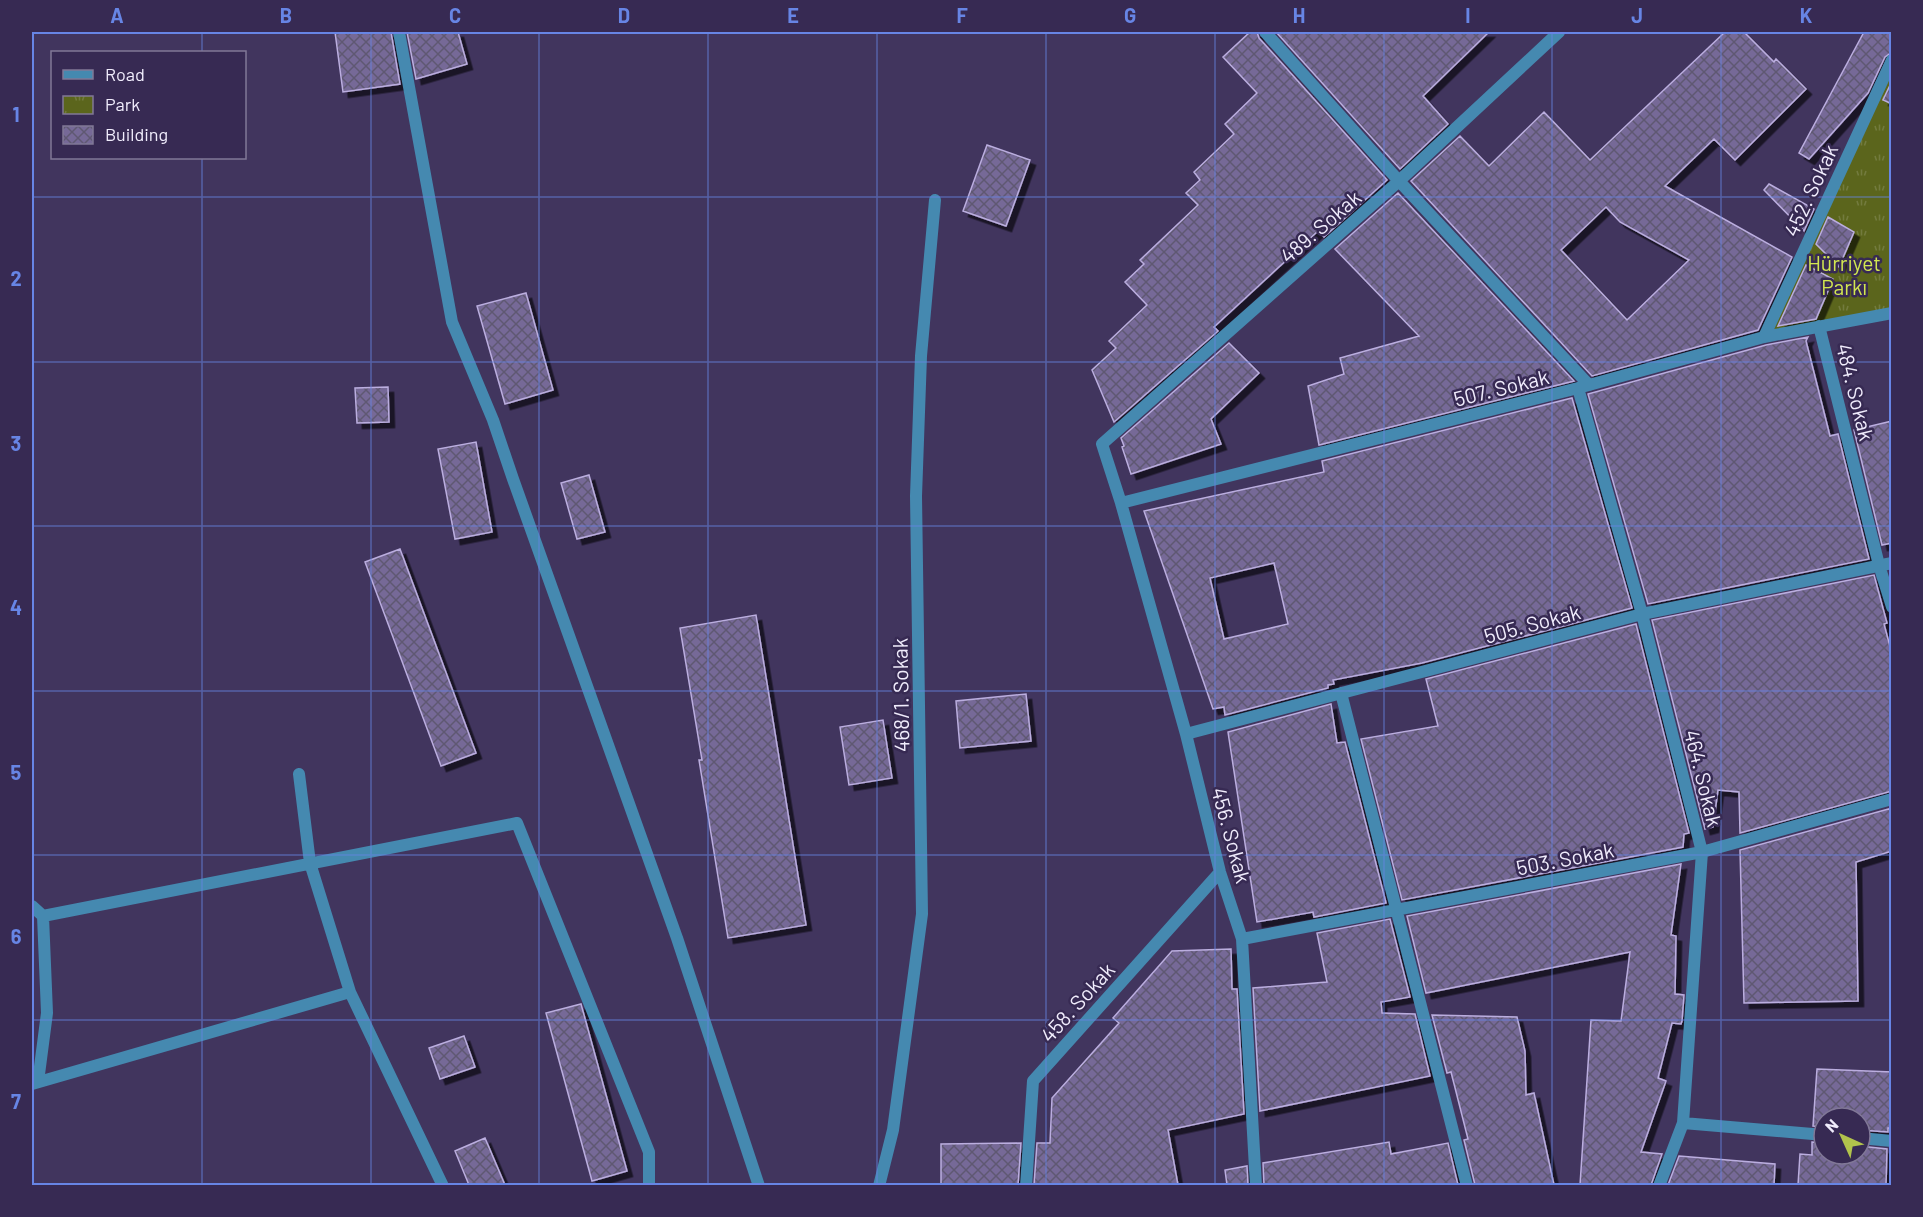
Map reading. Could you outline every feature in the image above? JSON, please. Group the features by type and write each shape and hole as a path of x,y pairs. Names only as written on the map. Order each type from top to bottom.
{"street":[{"path":"399,32 452,322 493,420 677,938 759,1185"},
{"path":"1265,32 1584,386"},
{"name":"489. Sokak","path":"1102,444 1399,181 1559,32"},
{"name":"452. Sokak","path":"1764,337 1892,60"},
{"name":"468/1. Sokak","path":"879,1185 892,1130 922,914 916,496 921,356 935,200"},
{"name":"507. Sokak","path":"1121,503 1584,386 1764,337 1892,313"},
{"name":"484. Sokak","path":"1819,326 1885,564 1892,607"},
{"name":"464. Sokak","path":"1584,386 1702,852 1683,1124 1659,1185"},
{"name":"456. Sokak","path":"1102,444 1121,503 1186,734 1220,872 1242,939 1256,1185"},
{"name":"505. Sokak","path":"1186,734 1642,614 1885,564"},
{"path":"1341,693 1467,1185"},
{"path":"299,774 310,863 350,992 443,1185"},
{"name":"503. Sokak","path":"1242,939 1702,852 1892,799"},
{"path":"43,916 517,824 649,1152 649,1185"},
{"name":"458. Sokak","path":"1026,1185 1033,1081 1220,872"},
{"path":"32,906 43,916 47,1013 35,1083 350,992"},
{"path":"1683,1124 1812,1134"},
{"path":"1872,1139 1892,1141"}],"green space":[{"name":"Hürriyet Parkı","path":"1891,60 1891,314 1764,337"}],"building":[{"path":"335,32 391,32 400,84 343,92"},
{"path":"407,32 458,32 467,64 416,79"},
{"path":"1250,32 1257,32 1259,38 1387,180 1324,237 1318,231 1214,327 1218,331 1114,422 1092,370 1116,348 1109,341 1147,305 1125,282 1144,264 1140,260 1198,205 1186,193 1200,180 1194,172 1234,134 1225,124 1257,93 1223,57"},
{"path":"1276,32 1489,32 1423,96 1448,124 1400,169"},
{"path":"1725,32 1744,32 1806,89 1735,160 1714,139 1665,186 1792,257 1758,330 1592,376 1411,181 1460,136 1489,166 1544,112 1590,160","holes":["1606,207 1620,222 1689,260 1627,320 1561,250"]},
{"path":"1864,32 1892,32 1892,52 1885,57 1868,93 1809,159 1799,153"},
{"path":"1892,81 1892,104 1883,100"},
{"path":"987,145 1030,160 1006,226 963,211"},
{"path":"1769,184 1814,209 1804,231 1764,190"},
{"path":"1398,193 1574,381 1319,445 1308,386 1344,374 1340,358 1419,336 1335,249"},
{"path":"1828,217 1854,232 1839,267 1816,244"},
{"path":"1806,265 1833,279 1816,319 1778,326"},
{"path":"526,293 553,390 505,404 477,306"},
{"path":"1808,337 1806,341 1830,436 1838,434 1869,559 1648,604 1588,394 1766,345"},
{"path":"1229,343 1259,373 1211,419 1221,444 1131,474 1121,438"},
{"path":"388,387 389,422 357,423 355,388"},
{"path":"1572,398 1632,608 1422,663 1333,680 1334,684 1328,685 1328,688 1225,715 1224,707 1213,709 1144,511 1324,472 1322,461","holes":["1274,563 1288,624 1224,639 1210,578"]},
{"path":"1892,421 1892,543 1882,545 1854,430"},
{"path":"476,442 492,532 455,539 438,449"},
{"path":"589,475 605,532 577,539 561,483"},
{"path":"400,549 476,753 441,766 365,562"},
{"path":"1874,575 1887,623 1884,624 1892,654 1892,791 1740,833 1739,792 1718,790 1713,827 1705,829 1652,620"},
{"path":"756,615 806,925 728,938 680,628"},
{"path":"1636,624 1689,833 1684,834 1683,847 1402,900 1361,739 1438,726 1426,679"},
{"path":"1026,694 1031,741 960,748 956,701"},
{"path":"1331,704 1337,743 1345,742 1386,903 1314,917 1313,912 1257,922 1228,732"},
{"path":"883,720 892,778 849,785 840,727"},
{"path":"1892,808 1892,851 1856,862 1858,1001 1744,1003 1740,850"},
{"path":"1681,864 1671,935 1676,936 1675,994 1684,995 1682,1021 1681,1024 1672,1023 1658,1078 1666,1081 1641,1152 1662,1154 1651,1185 1580,1185 1591,1020 1621,1021 1630,952 1426,993 1407,916"},
{"path":"1390,919 1410,997 1381,1002 1382,1013 1415,1014 1430,1076 1260,1111 1253,988 1327,982 1317,933"},
{"path":"1231,949 1232,989 1237,989 1244,1114 1168,1130 1178,1185 1034,1185 1037,1143 1050,1143 1052,1098 1119,1023 1113,1018 1172,951"},
{"path":"581,1004 627,1171 592,1181 546,1013"},
{"path":"1432,1015 1517,1017 1525,1051 1526,1095 1534,1093 1554,1185 1475,1185 1464,1140 1468,1139 1451,1072 1447,1073"},
{"path":"464,1036 475,1067 440,1079 429,1048"},
{"path":"1817,1069 1892,1072 1892,1128 1888,1128 1888,1132 1872,1131 1872,1106 1814,1106"},
{"path":"485,1138 505,1185 469,1185 455,1151"},
{"path":"1389,1142 1391,1154 1448,1143 1458,1185 1264,1185 1263,1163"},
{"path":"1021,1143 1018,1185 941,1185 941,1144"},
{"path":"1872,1147 1887,1149 1886,1185 1798,1185 1800,1154 1812,1155 1812,1166 1872,1166"},
{"path":"1679,1156 1775,1164 1774,1185 1668,1185"},
{"path":"1247,1166 1248,1185 1227,1185 1225,1170"}]}
